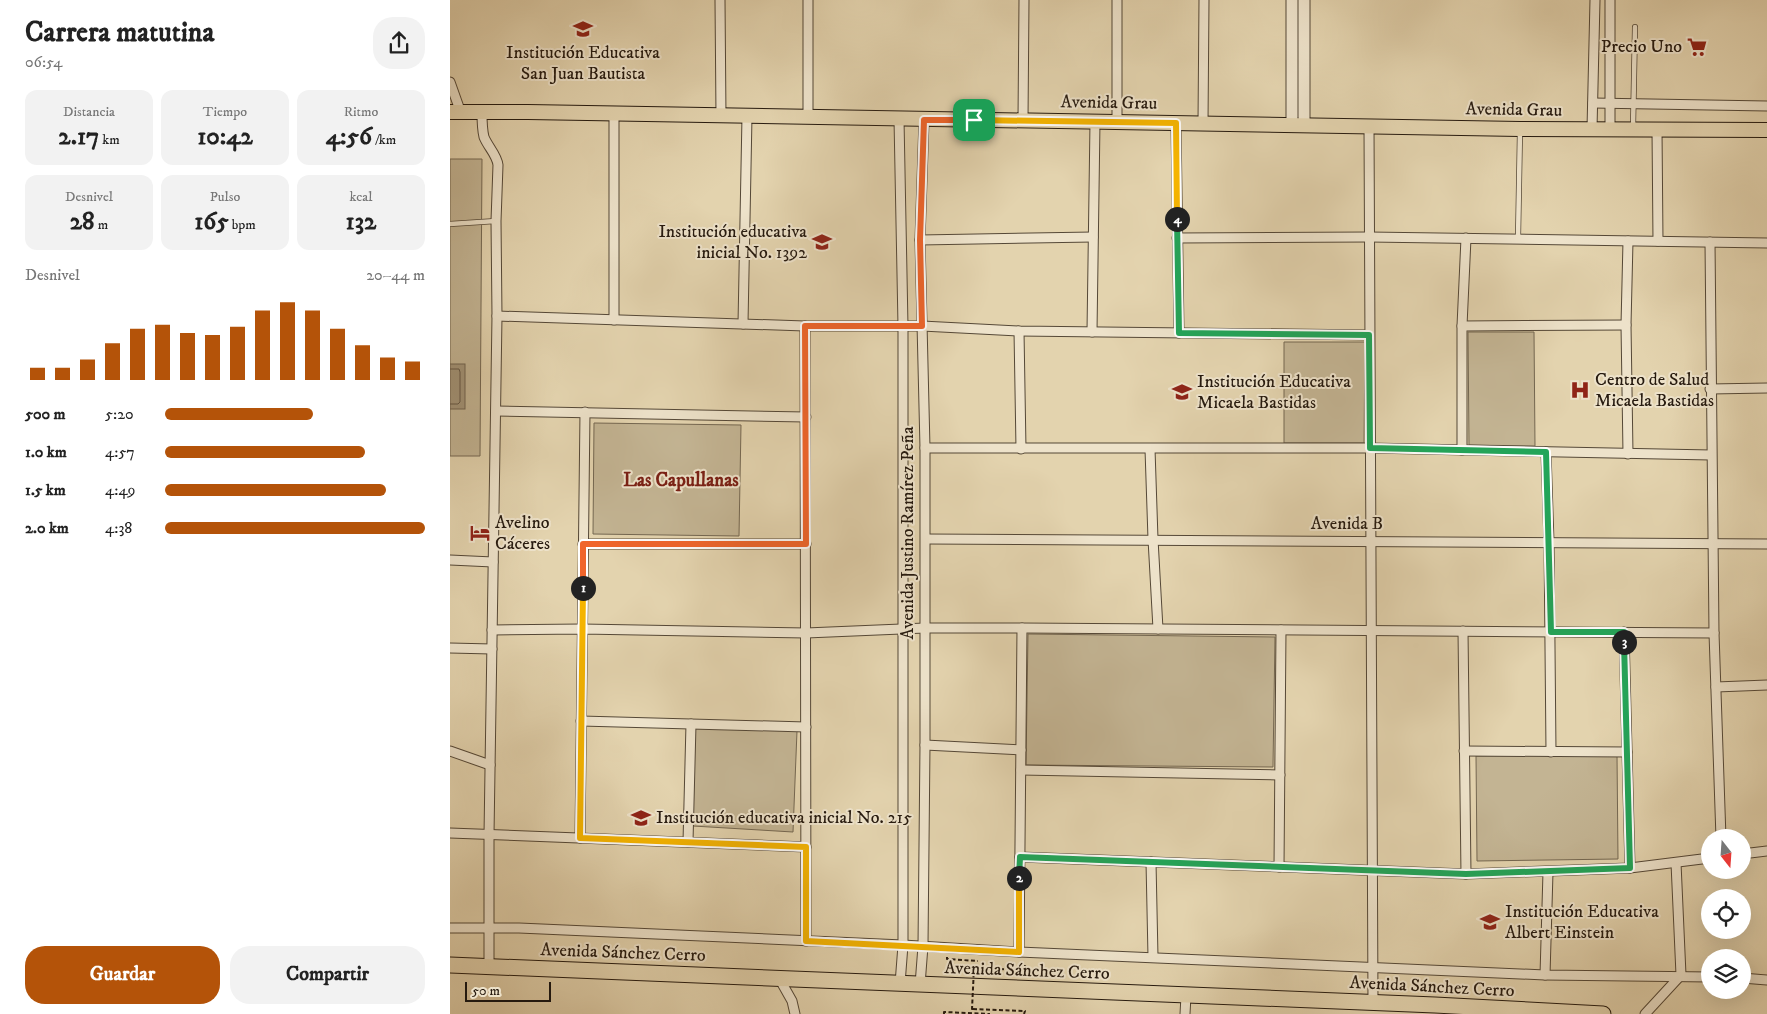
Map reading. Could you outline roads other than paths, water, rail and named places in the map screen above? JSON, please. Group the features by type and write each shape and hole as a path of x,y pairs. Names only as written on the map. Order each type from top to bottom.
{"highway":[{"name":"Avenida Sánchez Cerro","path":"450,965 1603,1014"}],"main road":[{"name":"Avenida Grau","path":"455,112 1520,129 1767,130"}],"street":[{"path":"720,0 721,116"},
{"path":"808,0 808,117"},
{"path":"1023,120 1024,0"},
{"path":"1117,0 1117,122"},
{"path":"1203,123 1204,0"},
{"path":"1292,0 1298,125"},
{"path":"1298,125 1304,0"},
{"path":"1592,129 1595,0"},
{"path":"1610,0 1610,130"},
{"path":"450,82 455,112"},
{"path":"1593,103 1767,106"},
{"path":"482,112 484,135 490,150 497,159 498,165 489,966"},
{"path":"614,114 614,320"},
{"path":"743,324 747,116"},
{"name":"Avenida Justino Ramírez Peña","path":"899,119 903,326 904,629 903,945 900,984"},
{"name":"Avenida Justino Ramírez Peña","path":"920,985 923,946 926,539 920,240 924,120"},
{"path":"1092,332 1095,122"},
{"path":"1176,123 1179,333"},
{"path":"1369,126 1373,1003"},
{"path":"1657,130 1658,241"},
{"path":"920,240 1093,237"},
{"path":"1177,238 1369,237 1767,243"},
{"path":"1462,450 1462,326 1466,238"},
{"path":"1628,241 1626,325 1628,454"},
{"path":"1710,242 1710,389 1714,633 1721,829"},
{"path":"497,316 805,326 922,326 1019,331 1369,335"},
{"path":"1462,326 1626,325"},
{"path":"805,326 806,941"},
{"path":"1019,331 1021,449"},
{"path":"1710,389 1767,388"},
{"path":"496,410 806,417"},
{"path":"580,838 585,412"},
{"path":"925,448 1370,448 1711,455"},
{"path":"1150,449 1158,628"},
{"path":"1546,452 1550,542 1551,752"},
{"name":"Avenida B","path":"926,539 1370,540 1767,544"},
{"path":"583,544 806,544"},
{"path":"450,560 493,562"},
{"path":"492,630 582,629 806,633 924,628 1158,628 1714,633"},
{"path":"1019,952 1022,628"},
{"path":"1279,867 1281,630"},
{"path":"1462,631 1466,874"},
{"path":"1624,632 1630,868"},
{"path":"450,648 492,649"},
{"path":"1716,687 1767,685"},
{"path":"581,721 806,727"},
{"path":"688,842 691,724"},
{"path":"925,745 1021,750"},
{"path":"1464,751 1627,752"},
{"path":"450,752 490,765"},
{"path":"1020,770 1280,775"},
{"path":"450,833 806,847"},
{"path":"1751,853 1767,852"},
{"path":"1020,857 1466,874 1630,868 1701,859"},
{"path":"1151,862 1153,957"},
{"path":"1645,1014 1682,975 1676,863"},
{"path":"1545,975 1548,872"},
{"path":"450,928 529,928 1545,975 1701,976"},
{"path":"779,978 792,1001 795,1014"},
{"path":"1763,979 1767,986"},
{"path":"1185,1014 1186,996"}],"lane":[{"path":"1633,130 1635,27"},
{"path":"1518,239 1520,129"},
{"path":"450,224 496,221"}],"water":[{"path":"450,364 465,364 465,409 450,409"}],"place":[{"name":"Institución Educativa San Juan Bautista","path":"583,29"},
{"name":"Precio Uno","path":"1697,47"},
{"name":"Institución educativa inicial No. 1392","path":"822,242"},
{"name":"Centro de Salud Micaela Bastidas","path":"1580,390"},
{"name":"Institución Educativa Micaela Bastidas","path":"1182,392"},
{"name":"Avelino Cáceres","path":"480,533"},
{"name":"Institución educativa inicial No. 215","path":"641,818"},
{"name":"Institución Educativa Albert Einstein","path":"1490,922"}],"district":[{"name":"Las Capullanas","path":"681,480"}]}
